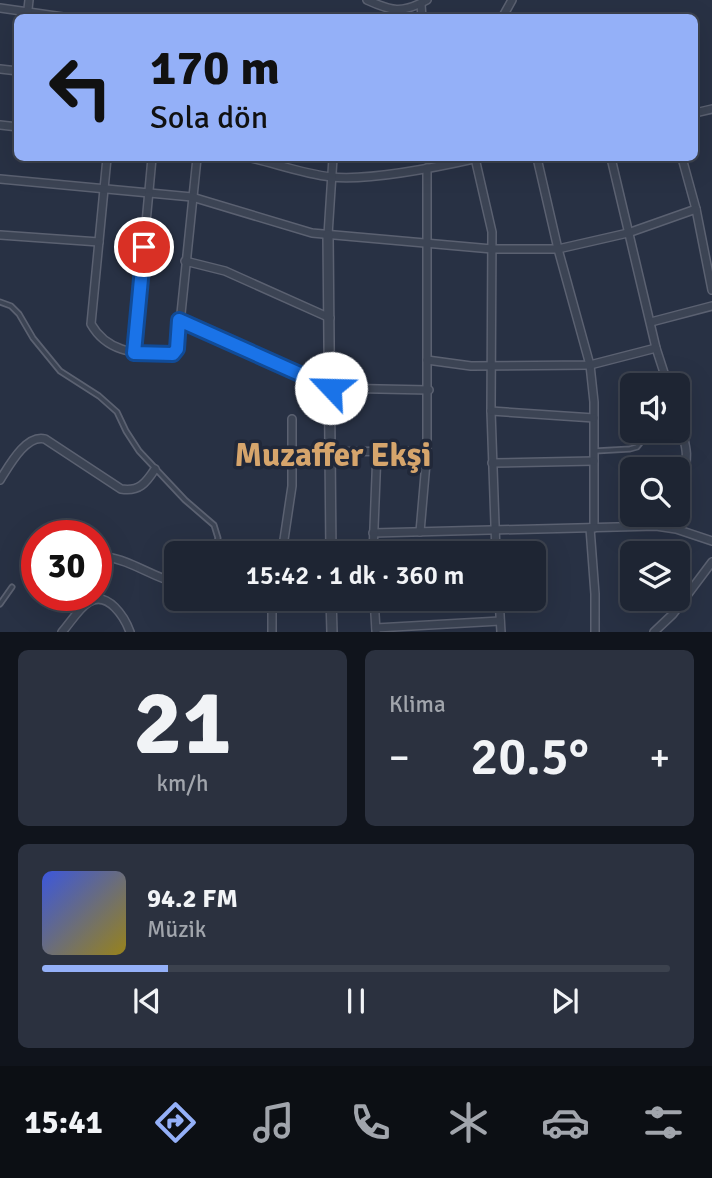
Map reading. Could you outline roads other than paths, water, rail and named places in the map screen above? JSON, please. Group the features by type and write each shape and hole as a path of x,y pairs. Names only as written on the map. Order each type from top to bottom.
{"street":[{"path":"0,8 27,14 29,0"},
{"path":"367,0 390,11 424,2"},
{"path":"107,161 91,324 103,341 113,347 134,353 173,354 177,349 197,161"},
{"path":"134,353 152,161"},
{"path":"264,161 331,177 427,168 462,161"},
{"path":"331,541 328,235 333,161"},
{"path":"478,161 492,232 491,411 495,541"},
{"path":"538,161 590,365 594,418 592,528 595,632"},
{"path":"612,161 663,373"},
{"path":"683,161 696,209 712,290"},
{"path":"420,532 429,390 427,168"},
{"path":"0,179 192,197 297,230 328,235 492,248 558,248 628,233 696,209"},
{"path":"0,235 99,242"},
{"path":"186,261 225,271 330,318"},
{"path":"651,323 712,306"},
{"path":"179,320 331,388 429,390"},
{"path":"427,360 492,366 590,365 656,348"},
{"path":"491,411 594,418"},
{"path":"284,541 292,486 292,419"},
{"path":"0,480 23,448 38,437 121,489 131,490 143,485 155,468"},
{"path":"292,453 427,450"},
{"path":"373,541 377,451"},
{"path":"492,463 594,461"},
{"path":"373,533 626,527"},
{"path":"663,527 712,541"},
{"path":"112,558 125,561 164,579"},
{"path":"654,632 673,614 712,562"},
{"path":"62,632 88,602 97,598 108,601 125,619 130,632"},
{"path":"272,611 272,632"},
{"path":"331,611 332,632"},
{"path":"375,611 376,630 500,621"},
{"path":"500,611 501,632"}],"lane":[{"path":"703,246 712,244"},
{"path":"0,302 11,306 19,314 33,338 60,370 99,396 117,412 126,431 155,468 185,500 214,525 217,541"},
{"path":"594,452 630,449 640,443"},
{"path":"0,604 12,587"}],"district":[{"name":"Muzaffer Ekşi","path":"333,454"}]}
